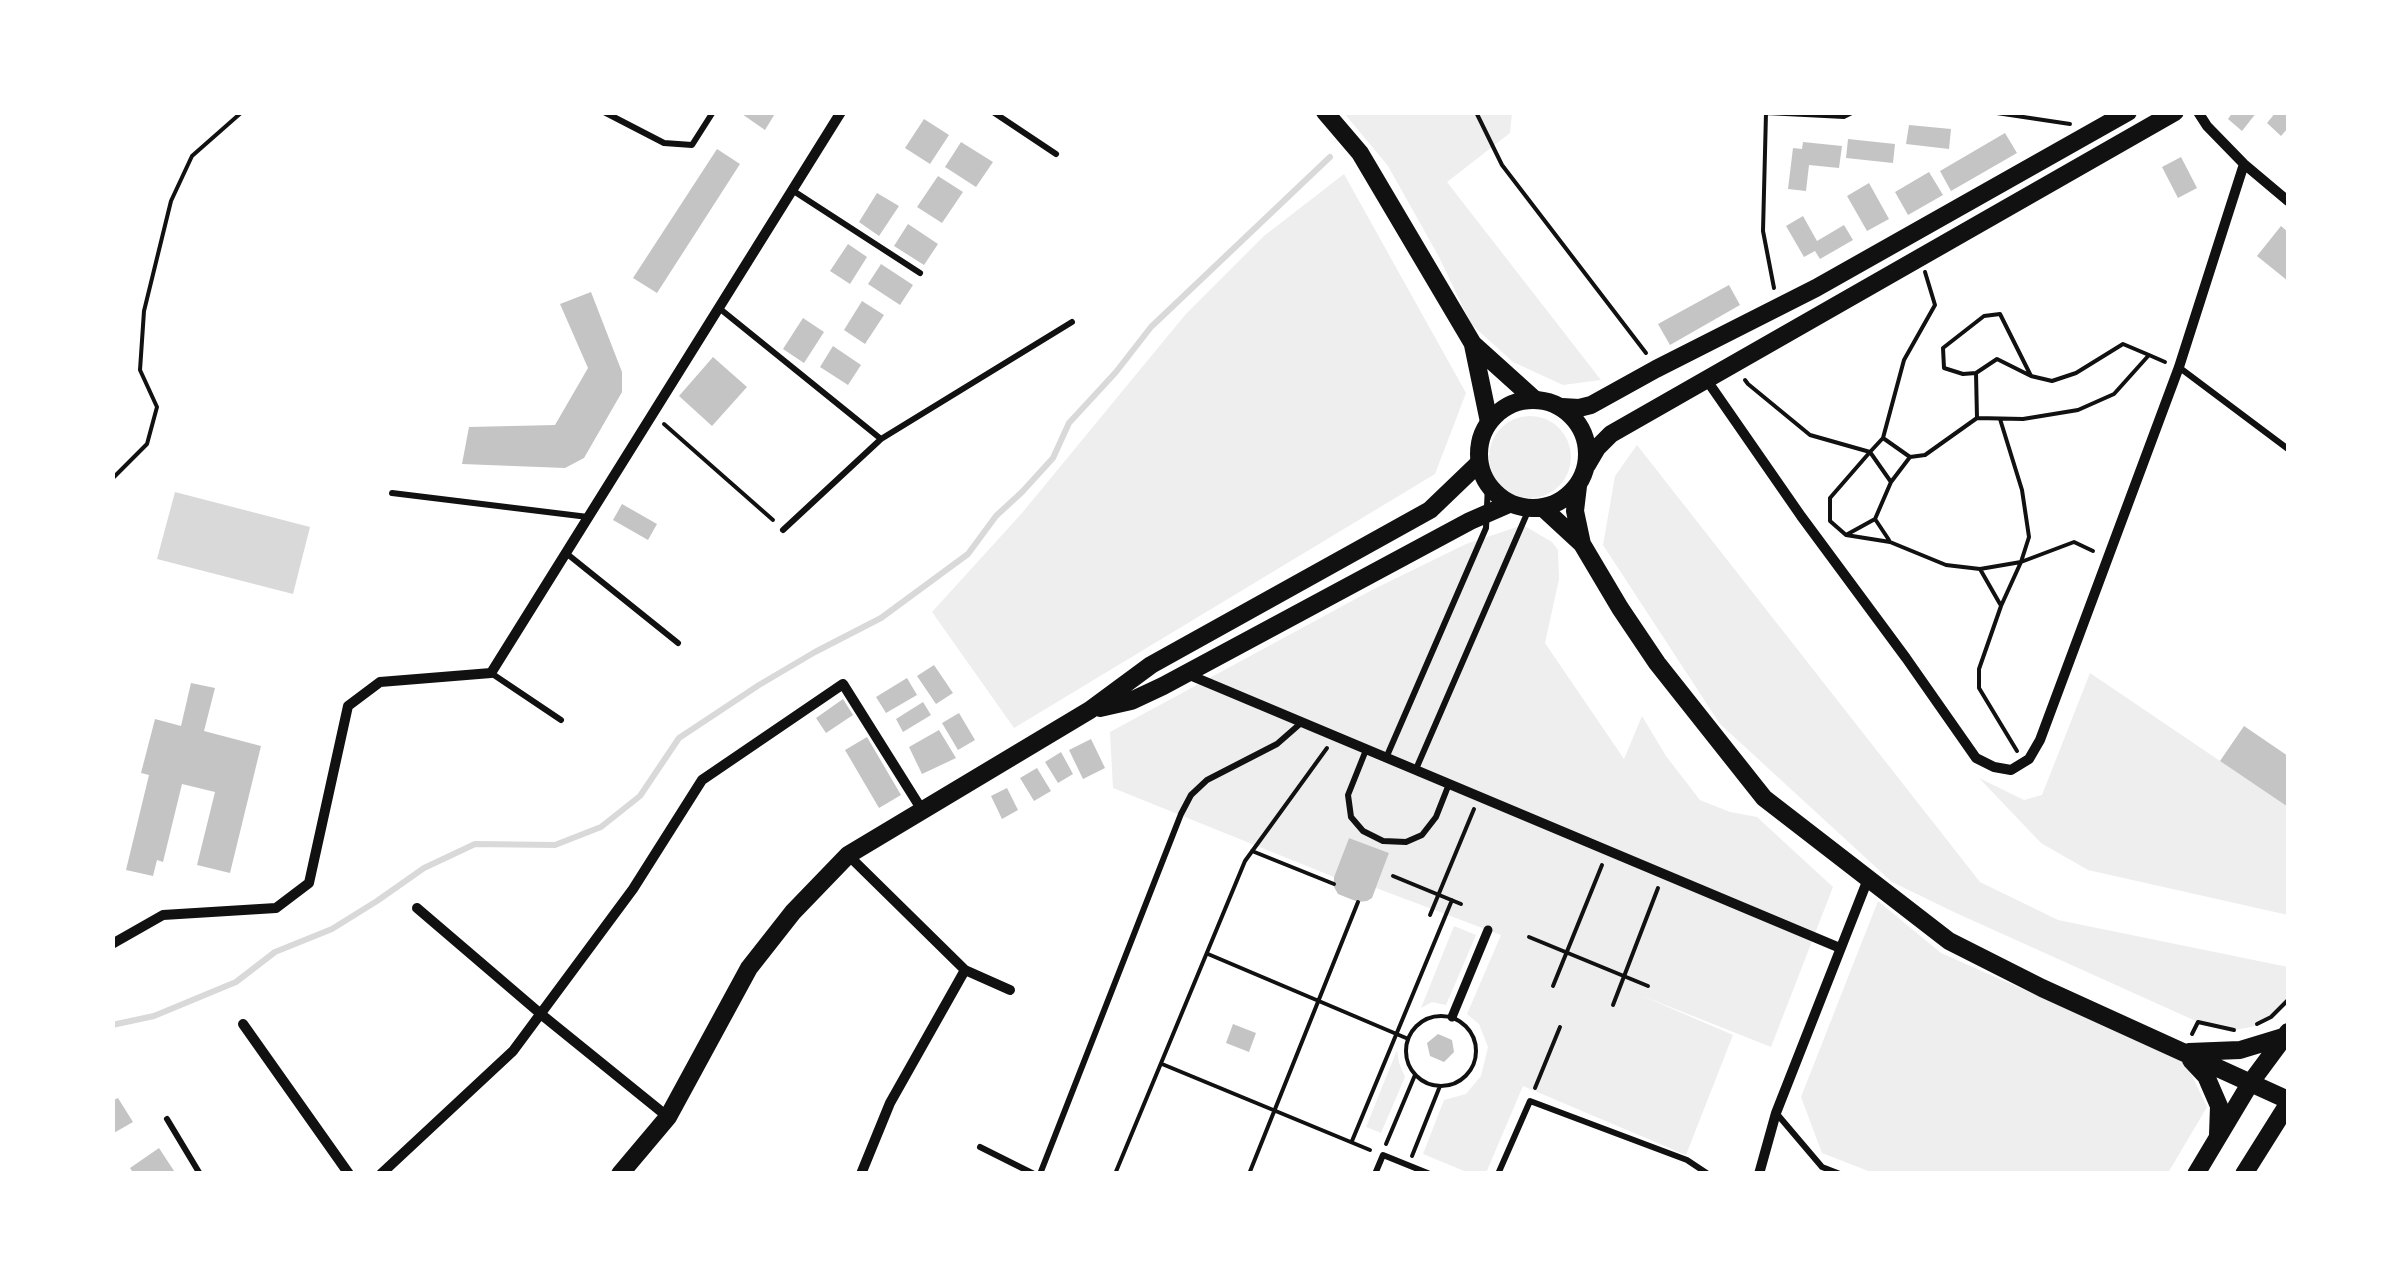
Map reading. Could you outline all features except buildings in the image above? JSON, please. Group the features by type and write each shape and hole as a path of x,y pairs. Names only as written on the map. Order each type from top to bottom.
{"main road":[{"path":"1324,112 1360,153 1473,344 1534,399"},
{"path":"1578,486 1562,500 1536,508 1509,504 1498,497 1488,485 1479,462 1482,436 1490,422 1509,405 1534,399 1562,407 1591,405 1777,308 2128,112"},
{"path":"2175,112 1611,434 1587,466 1578,486 1574,511 1582,544 1657,664 1764,798 1949,941 2288,1102 2244,1174"},
{"path":"1473,344 1490,422"},
{"path":"1562,407 1578,422 1587,443 1587,466"},
{"path":"620,1174 668,1117 749,968 794,912 848,855 1090,710 1152,665 1430,510 1479,462"},
{"path":"1090,710 1131,701 1163,686 1488,511 1509,504"},
{"path":"1536,508 1582,544"},
{"path":"1152,665 1145,675 1147,682 1163,686"},
{"path":"2184,1052 2240,1050 2287,1034"},
{"path":"2196,1174 2251,1082 2287,1034"},
{"path":"2184,1052 2206,1076 2218,1106 2218,1136"}],"street":[{"path":"112,944 163,915 276,908 309,883 348,706 380,682 492,673 840,112"},
{"path":"2198,112 2244,164 2288,201"},
{"path":"1706,379 1976,758 1994,768 2010,770 2024,763 2040,740 2179,367 2244,164"},
{"path":"1187,674 1840,948"},
{"path":"381,1174 513,1051 542,1016 633,889 702,780 843,684 922,810"},
{"path":"848,855 965,970 1010,990"},
{"path":"1759,1174 1776,1113 1868,879"},
{"path":"417,908 542,1016 668,1117"},
{"path":"1452,1018 1488,930"},
{"path":"861,1174 890,1103 965,970"},
{"path":"243,1024 349,1174"}],"lane":[{"path":"604,112 664,143 692,146 713,112"},
{"path":"993,112 1056,154"},
{"path":"792,190 920,273"},
{"path":"719,308 881,439"},
{"path":"783,530 881,439 1072,322"},
{"path":"2179,367 2288,449"},
{"path":"1386,758 1486,528 1488,485"},
{"path":"392,493 588,517"},
{"path":"1416,770 1536,508"},
{"path":"566,552 678,644"},
{"path":"492,673 561,720"},
{"path":"980,1147 1037,1174 1191,795 1207,780 1277,744 1302,722"},
{"path":"1366,749 1348,795 1351,817 1363,831 1383,841 1406,842 1422,835 1436,817 1449,784"},
{"path":"1498,1174 1530,1101 1687,1160 1708,1174"},
{"path":"1776,1113 1822,1167 1840,1174"},
{"path":"167,1120 200,1174"},
{"path":"1375,1174 1383,1155 1430,1174"}],"path":[{"path":"112,480 147,444 157,407 140,370 144,311 171,201 192,156 242,112"},
{"path":"1476,112 1502,165 1656,369"},
{"path":"1777,308 1763,231 1766,113 1844,117 1854,112"},
{"path":"1990,112 2099,129"},
{"path":"1918,260 1929,278 1935,306 1904,360 1883,438 1830,498 1830,521 1846,535 1890,542 1946,565 1980,570 2022,562 2074,542 2107,558"},
{"path":"2031,376 2000,314 1984,316 1943,348 1944,368 1962,374 1976,373 1997,358 2031,376 2052,381 2076,374 2123,344 2179,367"},
{"path":"1883,438 1910,457 1925,455 1977,418 2023,419 2078,410 2114,394 2149,356"},
{"path":"1736,363 1748,384 1810,434 1870,452 1891,482"},
{"path":"1976,373 1977,418"},
{"path":"653,414 783,530"},
{"path":"2000,419 2022,490 2028,537 2022,562 2001,606 1979,670 1979,688 2024,763"},
{"path":"1846,535 1875,519 1891,482 1910,457"},
{"path":"1875,519 1890,542"},
{"path":"1980,570 2001,606"},
{"path":"1115,1174 1245,861 1336,736"},
{"path":"1430,915 1480,797"},
{"path":"1553,986 1608,850"},
{"path":"1252,851 1334,884"},
{"path":"1612,1005 1664,874"},
{"path":"1394,876 1461,904"},
{"path":"1352,1142 1452,900"},
{"path":"1249,1174 1358,902"},
{"path":"1529,937 1648,986"},
{"path":"1208,954 1408,1039"},
{"path":"2252,1027 2271,1017 2288,1000"},
{"path":"1441,1016 1452,1018 1470,1030 1474,1062 1461,1080 1440,1086 1422,1081 1406,1058 1408,1039 1421,1022 1441,1016"},
{"path":"2184,1052 2198,1022 2234,1030"},
{"path":"1530,1101 1560,1027"},
{"path":"1162,1064 1383,1155 1416,1075"},
{"path":"1408,1165 1440,1086"}],"shaded area":[{"path":"1344,113 1512,113 1510,133 1447,182 1601,380 1563,385 1513,362 1471,324 1388,166"},
{"path":"1344,174 1466,393 1435,474 1014,728 932,612 1022,513 1185,315 1264,236"},
{"path":"1530,416 1546,419 1559,428 1568,441 1568,473 1559,486 1546,495 1530,498 1514,495 1501,486 1492,473 1489,457 1492,441 1501,428 1514,419"},
{"path":"1637,445 1980,882 2058,920 2288,967 2288,1000 2271,1017 2252,1027 2234,1030 2198,1022 1892,882 1720,724 1603,545 1615,476"},
{"path":"175,492 310,527 293,594 157,559"},
{"path":"1523,525 1552,542 1558,550 1559,579 1545,643 1624,759 1642,716 1700,800 1757,817 1833,887 1771,1047 1640,995 1733,1035 1686,1155 1523,1086 1486,1173 1469,1173 1423,1154 1444,1100 1466,1094 1481,1076 1488,1047 1479,1024 1467,1014 1501,935 1376,888 1389,853 1349,838 1334,877 1113,788 1110,732 1372,590 1466,544"},
{"path":"2090,673 2288,807 2288,915 2088,870 2041,843 1979,778 2024,800 2042,795"},
{"path":"1878,901 1941,953 2185,1061 2207,1107 2168,1173 1876,1174 1822,1153 1801,1097"},
{"path":"1454,926 1476,935 1446,1005 1432,1002 1421,1008"},
{"path":"1397,1050 1405,1077 1381,1133 1366,1127"}],"waterway":[{"path":"112,1025 154,1016 236,982 275,952 332,929 424,868 475,844 555,845 601,827 640,796 679,738 759,685 881,618 968,554 996,516 1053,458 1069,423 1151,327 1330,157"}]}
